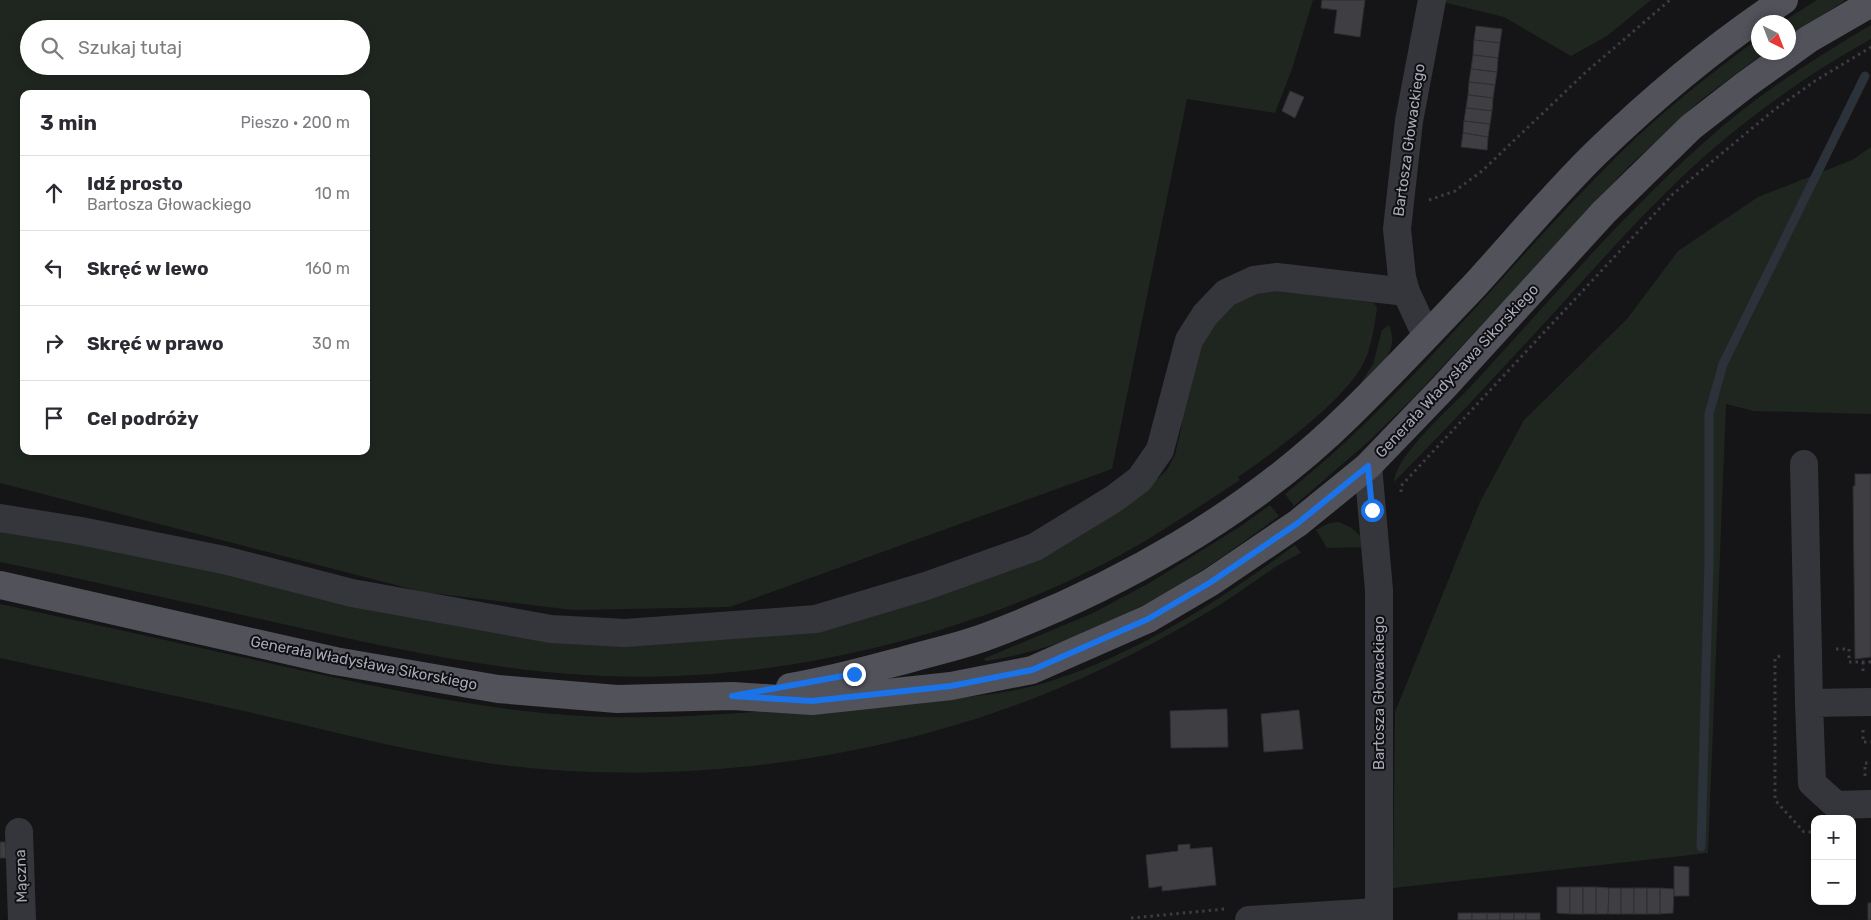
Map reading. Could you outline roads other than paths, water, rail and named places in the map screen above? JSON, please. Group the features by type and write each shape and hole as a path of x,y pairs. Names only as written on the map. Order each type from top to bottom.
{"main road":[{"name":"Generała Władysława Sikorskiego","path":"732,696 854,674 985,638 1069,604 1140,568 1193,536 1300,460 1349,416 1609,141 1660,94 1731,36 1784,0"},
{"name":"Generała Władysława Sikorskiego","path":"0,585 335,661 498,689 617,699 732,696 812,701 951,686 1032,670 1148,619 1211,582 1298,523 1368,466 1444,387 1604,212 1654,161 1691,127 1809,39 1871,3"}],"street":[{"name":"Bartosza Głowackiego","path":"1426,336 1406,292 1399,256 1397,229 1410,121 1432,0"},
{"path":"0,518 82,531 224,560 352,593 551,629 625,633 816,619 926,586 1035,547 1115,498 1140,479 1160,450 1189,340 1205,315 1226,293 1254,280 1277,277 1406,292"},
{"path":"1804,464 1812,783 1836,805 1871,804"},
{"name":"Bartosza Głowackiego","path":"1368,466 1379,590 1378,916"},
{"path":"1809,703 1871,702"},
{"name":"Mączna","path":"19,832 22,920"},
{"path":"1248,920 1378,916"}],"waterway":[{"path":"1701,847 1709,563 1709,414 1723,364 1865,76"}]}
